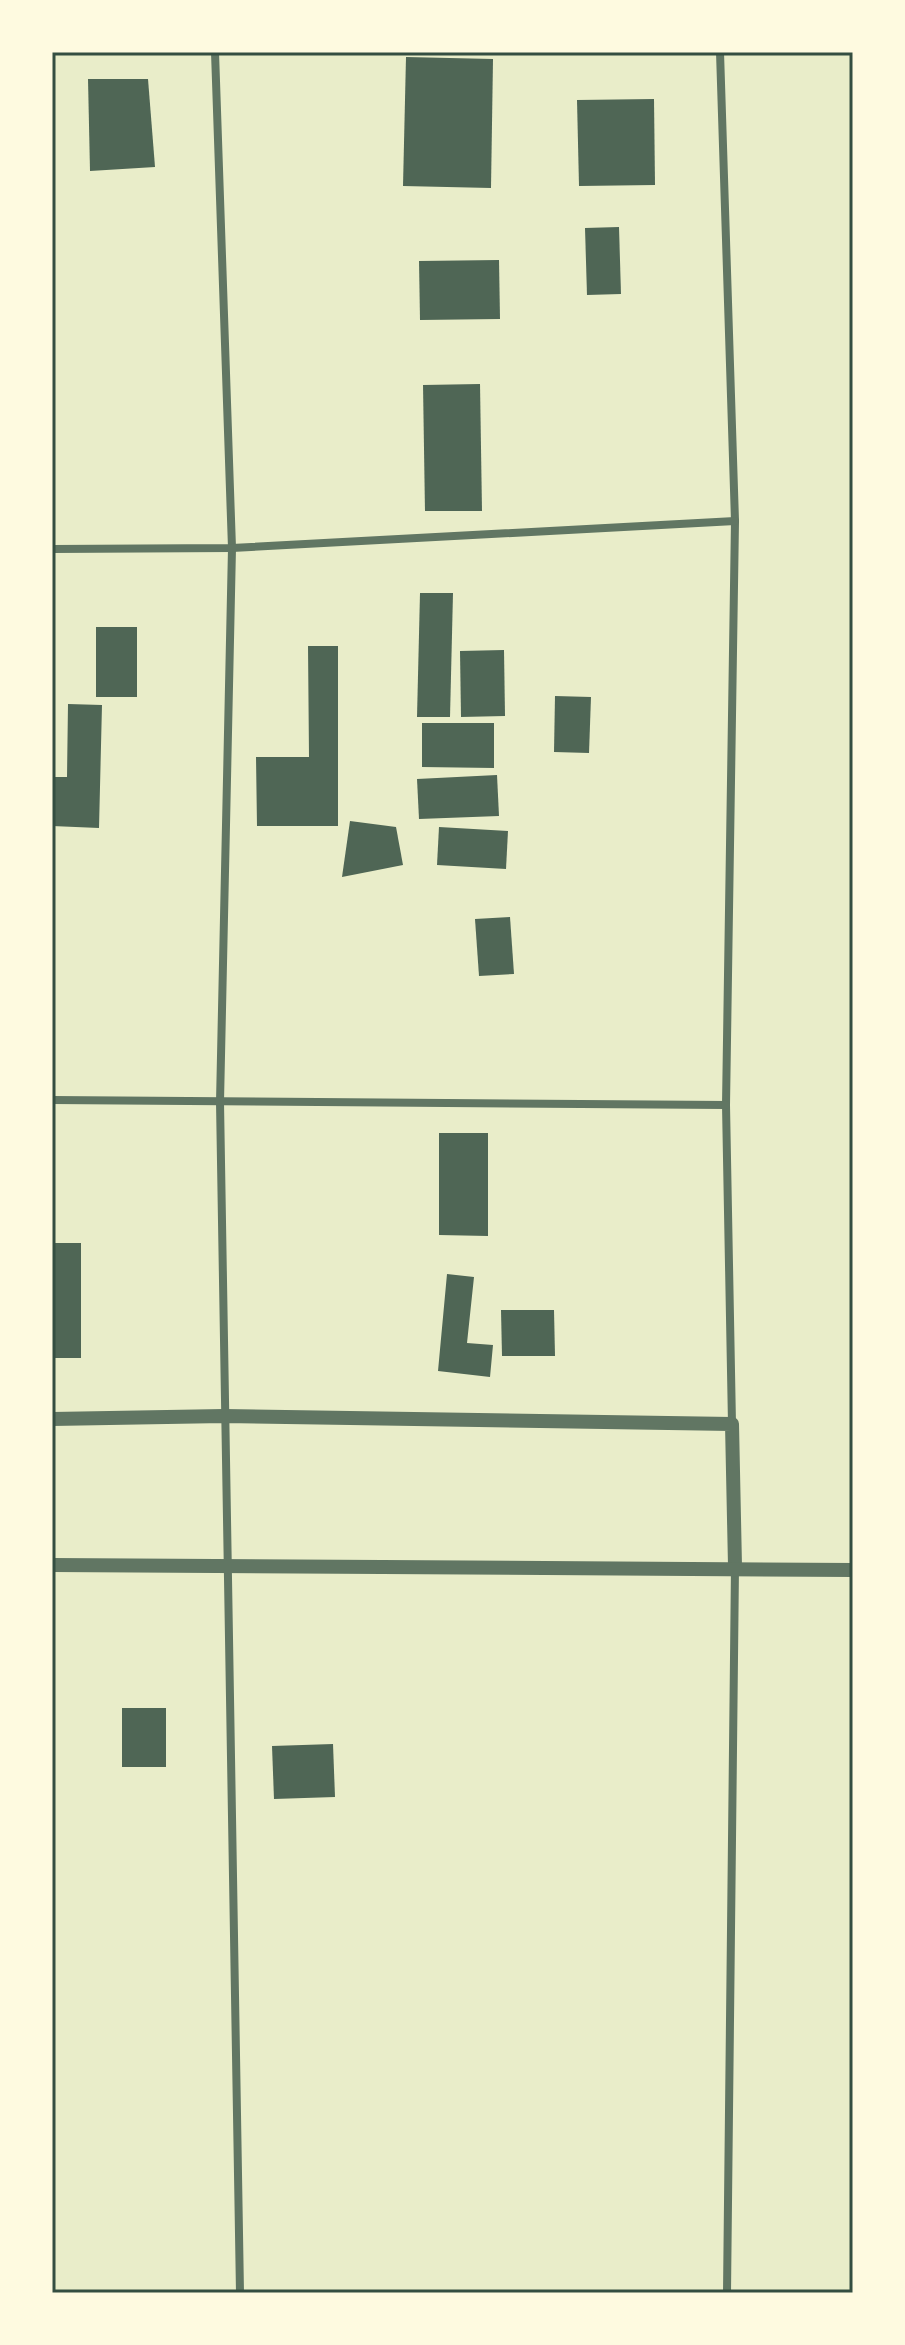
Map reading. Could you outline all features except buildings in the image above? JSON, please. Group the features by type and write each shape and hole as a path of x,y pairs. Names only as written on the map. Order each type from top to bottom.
{"street":[{"path":"215,52 232,548 220,1102 240,2293"},
{"path":"720,52 735,521 726,1105 735,1566 727,2293"},
{"path":"52,549 232,548 735,521"},
{"path":"52,1100 726,1105"},
{"path":"52,1419 224,1416 732,1424"},
{"path":"52,1565 735,1566 853,1570"}]}
